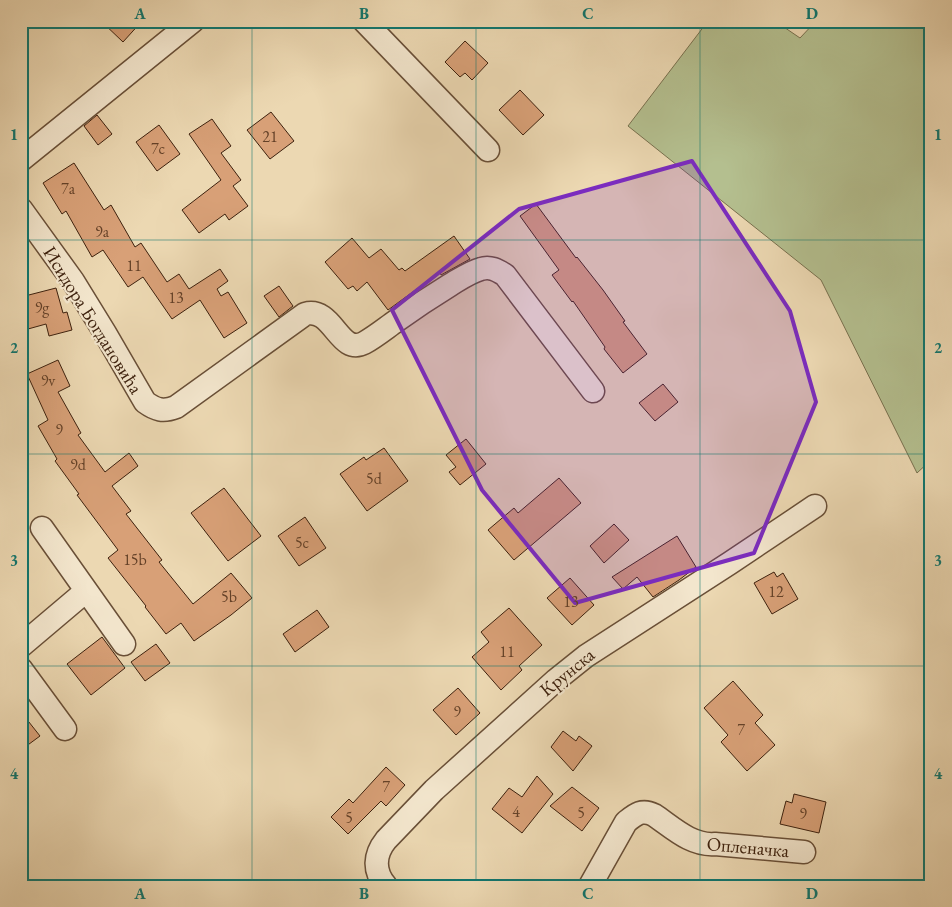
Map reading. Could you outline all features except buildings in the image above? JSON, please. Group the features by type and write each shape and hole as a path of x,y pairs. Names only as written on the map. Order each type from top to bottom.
{"street":[{"path":"21,160 193,21"},
{"path":"364,21 488,150"},
{"name":"Исидора Богдановића","path":"21,209 73,281 145,402 153,408 160,410 176,407 305,314 310,312 319,314 328,320 348,343 361,344 466,275 482,268 494,268 505,275 593,391"},
{"name":"Крунска","path":"386,886 377,871 377,858 380,848 386,840 434,790 556,680 610,639 730,563 815,506"},
{"path":"42,528 124,644"},
{"path":"21,646 86,591"},
{"path":"21,669 65,729"},
{"name":"Опленачка","path":"590,886 626,822 633,816 647,812 654,814 698,843 804,852"}],"highlighted area":[{"path":"692,161 790,311 816,402 754,553 575,603 482,490 392,310 519,209"}],"green space":[{"path":"708,21 775,21 800,38 816,21 931,21 931,460 917,473 821,280 628,126"}]}
